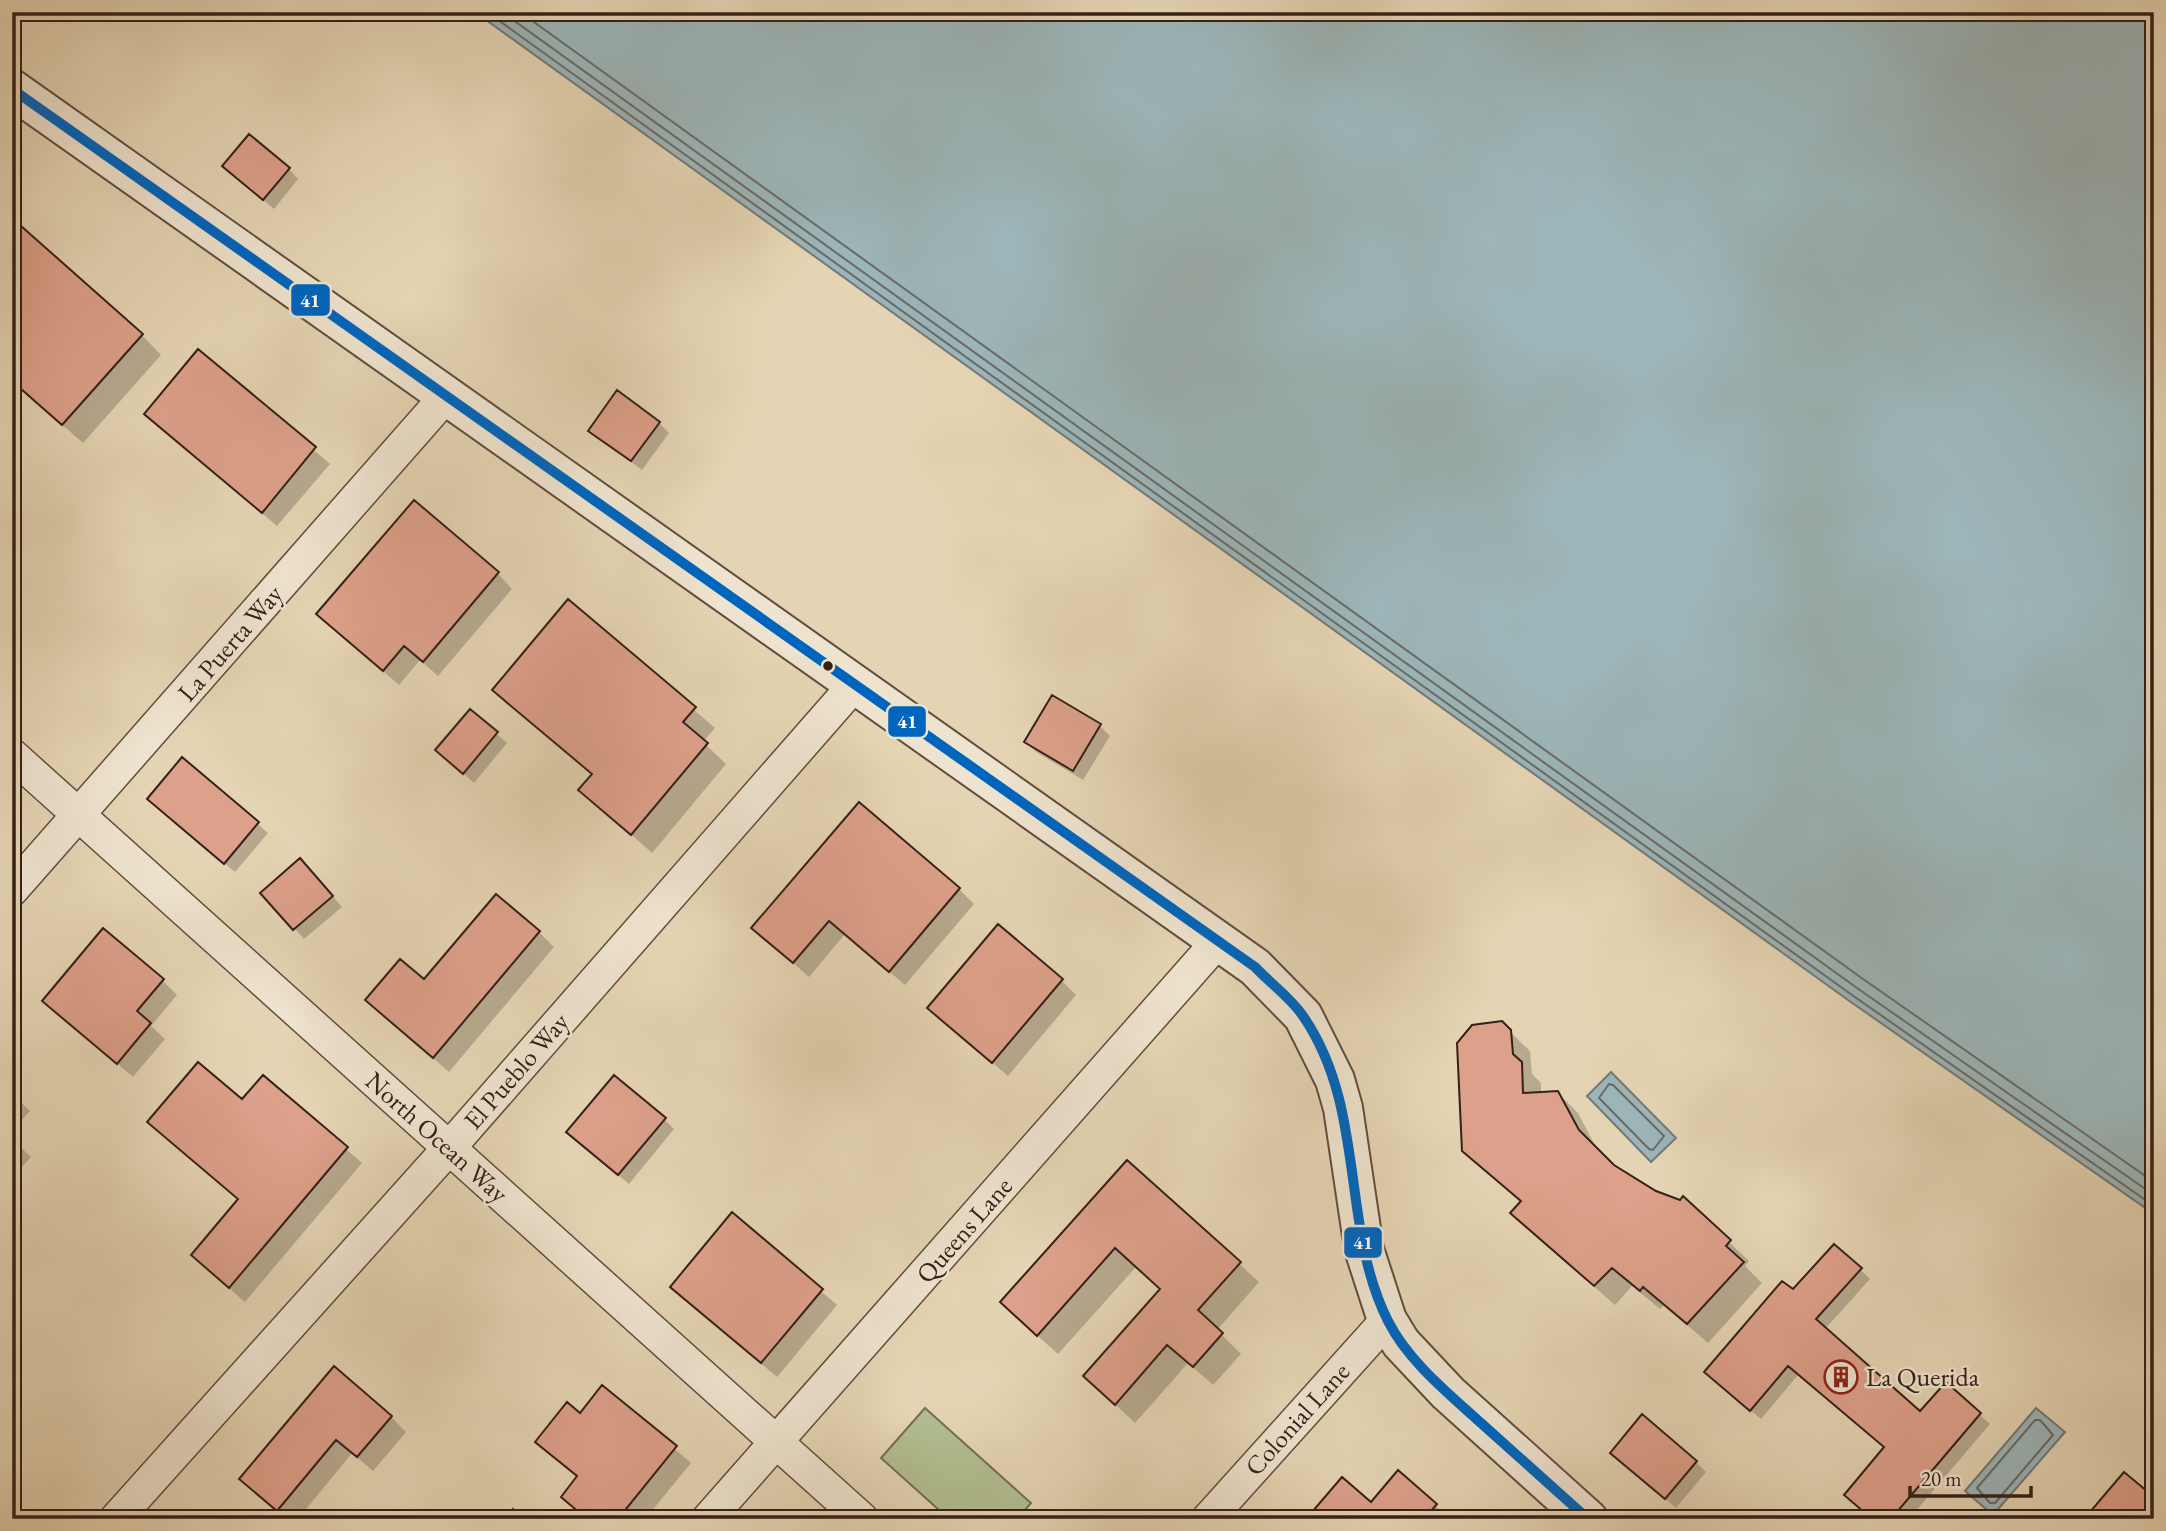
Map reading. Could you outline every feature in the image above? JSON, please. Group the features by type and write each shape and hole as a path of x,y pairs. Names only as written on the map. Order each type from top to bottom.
{"street":[{"path":"18,102 447,395 1255,967 1303,1016 1335,1080 1343,1108 1364,1248 1387,1320 1401,1343 1448,1393 1588,1519"},
{"name":"La Puerta Way","path":"12,890 80,816 447,395"},
{"name":"El Pueblo Way","path":"116,1519 449,1148 856,683"},
{"name":"North Ocean Way","path":"12,755 862,1519"},
{"name":"Queens Lane","path":"708,1519 1219,940"},
{"name":"Colonial Lane","path":"1208,1519 1387,1320"}],"green space":[{"path":"925,1408 1031,1503 1017,1519 949,1519 881,1458"}],"water":[{"path":"475,12 2154,12 2154,1214 1848,1000"},
{"path":"1611,1072 1676,1138 1651,1162 1587,1096"},
{"path":"2036,1408 2065,1432 1993,1515 1965,1491"}],"building":[{"path":"249,134 290,168 263,200 222,166"},
{"path":"21,226 143,334 62,425 12,381 12,236"},
{"path":"198,349 316,447 262,513 144,414"},
{"path":"617,390 660,422 631,461 588,431"},
{"path":"414,500 499,572 423,662 404,646 383,671 316,614"},
{"path":"568,599 696,707 683,722 708,743 631,835 578,790 592,774 492,690"},
{"path":"1052,695 1101,724 1073,771 1024,742"},
{"path":"470,709 498,732 463,774 435,750"},
{"path":"182,757 259,822 224,864 147,799"},
{"path":"859,802 960,888 889,972 829,921 793,963 751,928"},
{"path":"300,858 333,896 293,930 260,893"},
{"path":"496,894 540,931 433,1058 365,1000 400,959 424,979"},
{"path":"998,924 1063,979 992,1063 927,1008"},
{"path":"103,928 164,979 137,1011 151,1023 117,1064 42,1001"},
{"path":"1502,1021 1511,1030 1513,1054 1522,1062 1523,1093 1558,1091 1579,1130 1614,1165 1656,1191 1680,1200 1683,1196 1731,1240 1726,1246 1744,1262 1687,1324 1643,1287 1640,1291 1612,1268 1594,1286 1510,1213 1521,1201 1462,1151 1457,1043 1472,1025"},
{"path":"198,1062 242,1099 263,1075 348,1147 229,1288 191,1255 238,1199 147,1122"},
{"path":"614,1075 666,1118 618,1175 566,1132"},
{"path":"1127,1160 1241,1262 1198,1310 1223,1333 1193,1367 1167,1345 1115,1405 1083,1376 1160,1289 1115,1248 1037,1336 1000,1302"},
{"path":"732,1212 823,1289 761,1363 670,1287"},
{"name":"La Querida","path":"1834,1244 1862,1268 1816,1319 1920,1411 1946,1382 1981,1413 1891,1519 1872,1519 1844,1495 1884,1447 1788,1366 1750,1411 1704,1372 1782,1281 1793,1289"},
{"path":"334,1366 392,1416 357,1457 336,1440 277,1511 239,1479"},
{"path":"602,1385 677,1446 618,1519 587,1519 561,1497 577,1476 535,1442 567,1402 580,1413"},
{"path":"1642,1414 1697,1461 1665,1499 1610,1453"},
{"path":"1398,1470 1437,1504 1424,1519 1306,1519 1342,1477 1371,1502"},
{"path":"2124,1472 2154,1497 2154,1519 2084,1519"},
{"path":"513,1509 524,1519 505,1519"}],"transit line":[{"name":"41","path":"12,89 1255,967 1298,1009 1323,1052 1337,1090 1345,1128 1363,1246 1373,1284 1396,1336 1442,1388 1588,1519"}],"place":[{"name":"La Querida","path":"1841,1377"}]}
